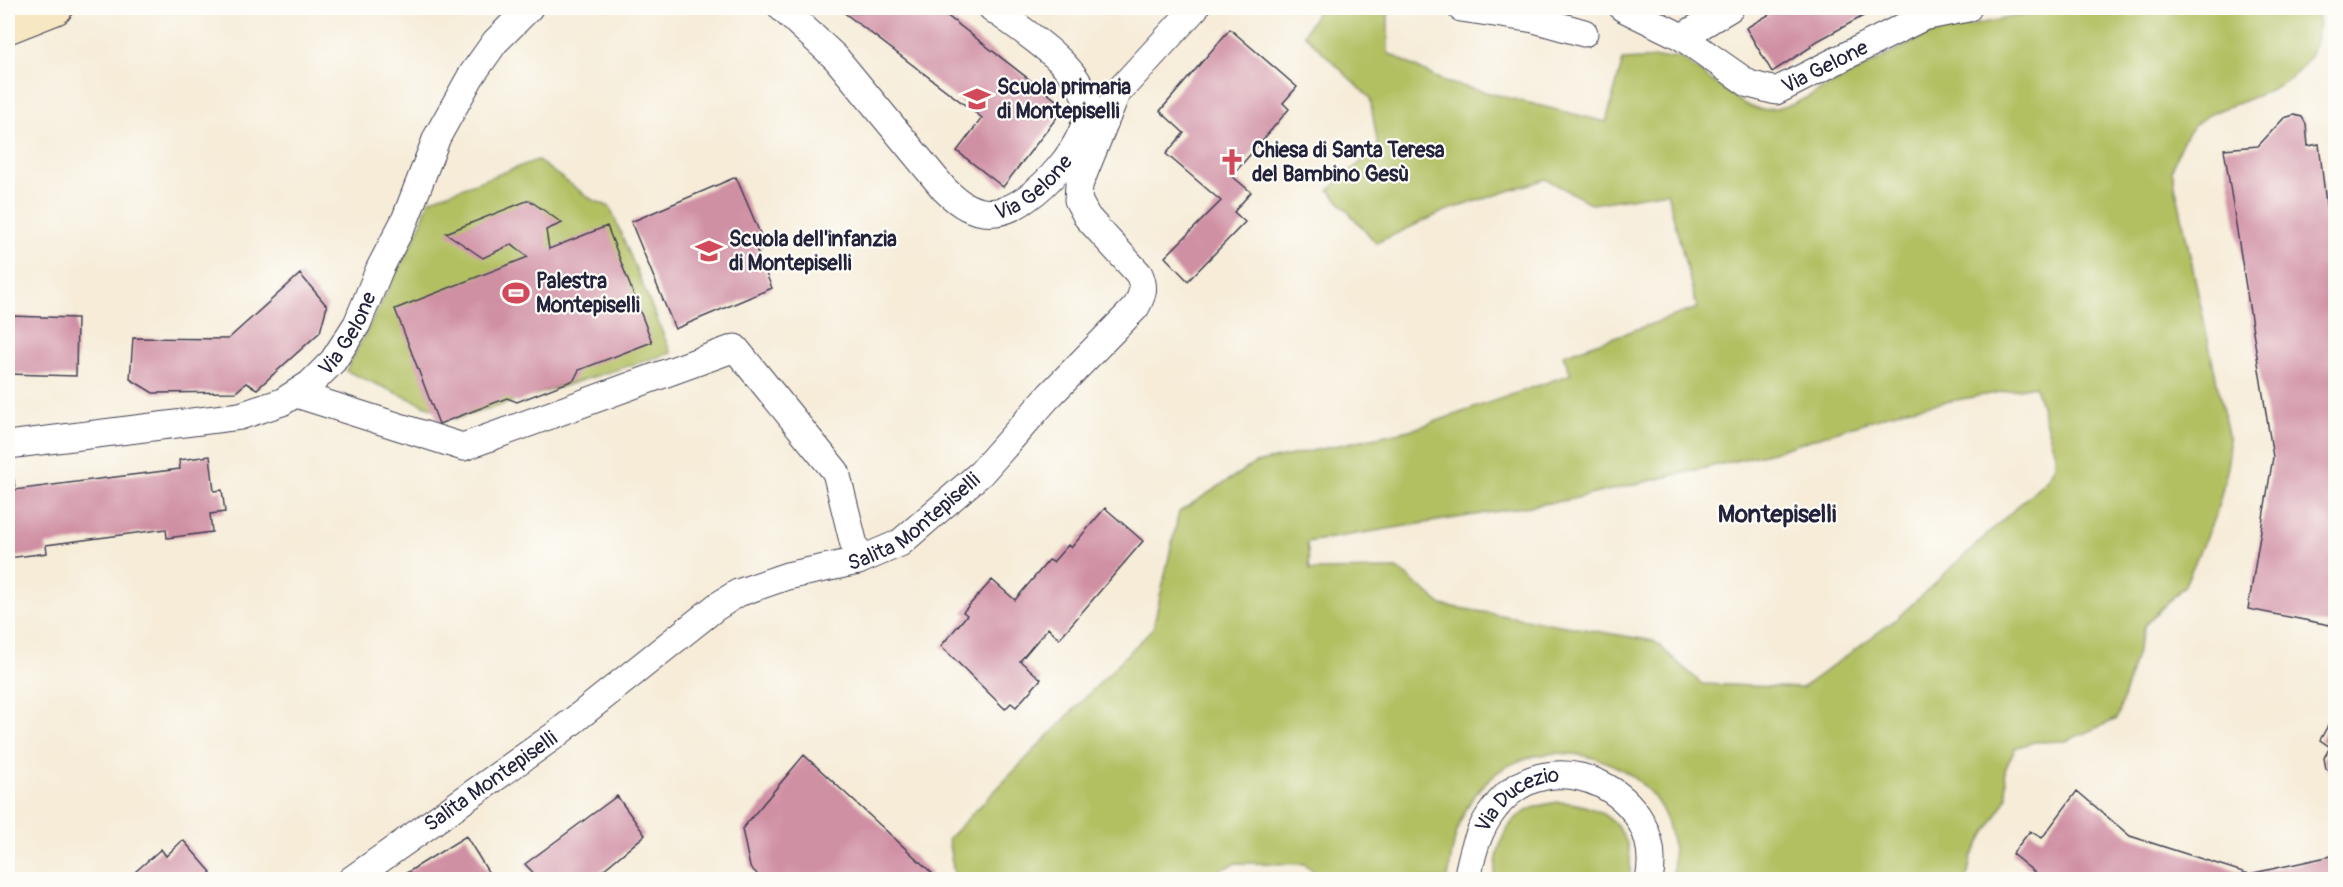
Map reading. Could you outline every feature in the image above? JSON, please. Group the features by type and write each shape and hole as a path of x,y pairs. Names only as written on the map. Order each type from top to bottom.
{"main road":[{"path":"8,27 56,8"}],"street":[{"name":"Via Gelone","path":"8,445 240,416 265,410 296,394 322,373 344,346 357,324 380,268 405,220 437,137 482,60 510,23 529,8"},
{"name":"Via Gelone","path":"782,8 836,58 944,189 957,201 971,209 998,212 1023,202 1051,178 1095,116"},
{"path":"992,8 1045,48 1077,80 1095,116"},
{"name":"Salita Montepiselli","path":"351,879 554,736 724,603 760,584 858,561 900,543 938,513 981,472 1047,398 1136,307 1144,285 1139,274 1087,217 1078,200 1079,185 1101,134 1095,116 1195,8"},
{"path":"1461,8 1534,19 1584,33"},
{"name":"Via Gelone","path":"1623,8 1682,37 1749,84 1776,91 1920,12 1968,8"},
{"path":"1682,37 1730,8"},
{"path":"296,394 463,447 735,348 836,472 858,561"},
{"name":"Via Ducezio","path":"1467,879 1476,840 1496,806 1524,784 1557,775 1590,779 1618,793 1627,802 1636,813 1648,839 1651,854 1649,879"}],"green space":[{"path":"1319,8 1388,8 1388,53 1445,82 1606,122 1623,60 1679,57 1744,104 1761,110 1776,109 1794,104 1927,35 2055,8 2319,8 2314,46 2308,60 2298,72 2271,90 2214,112 2199,121 2183,140 2172,170 2229,439 2228,467 2217,511 2185,585 2145,625 2117,719 2066,741 2034,742 2015,748 2005,770 2007,798 1971,857 1967,879 1673,879 1671,836 1667,821 1653,796 1633,776 1608,763 1580,755 1552,754 1524,759 1499,771 1478,791 1460,822 1448,879 1324,879 1304,864 1236,863 1198,879 955,879 948,839 1153,628 1179,512 1255,463 1414,429 1571,374 1563,355 1697,308 1667,192 1592,204 1546,179 1445,211 1376,243 1329,190 1378,147 1370,98 1304,34","holes":["2035,386 2055,454 2055,466 2047,479 1895,620 1802,688 1702,684 1654,641 1442,605 1398,569 1310,570 1307,542 1568,500 1773,452 1906,409"]},
{"name":"Palestra Montepiselli","path":"537,160 591,199 610,207 671,353 456,419 346,371 418,232 429,200"},
{"path":"1559,802 1590,808 1614,823 1628,847 1629,879 1494,879 1499,848 1510,825 1528,810"}],"building":[{"path":"838,8 937,8 1065,107 1003,187 957,151 982,118"},
{"path":"1780,8 1878,8 1810,45 1811,47 1772,72 1746,28"},
{"path":"1230,29 1297,87 1283,103 1289,109 1232,176 1251,192 1234,212 1245,222 1188,281 1165,257 1221,201 1166,154 1184,133 1160,111"},
{"path":"2294,115 2302,117 2306,124 2308,146 2319,144 2336,289 2336,589 2330,625 2248,609 2273,457 2224,149 2258,146 2284,118"},
{"path":"736,177 765,245 756,249 772,288 675,329 631,222"},
{"name":"Palestra Montepiselli","path":"529,200 562,223 546,230 549,249 607,226 652,342 579,370 574,380 517,402 507,398 439,424 395,309 528,257 512,244 483,258 446,233"},
{"path":"300,274 327,306 320,332 257,389 246,383 236,392 153,393 130,379 133,338 228,339"},
{"path":"8,316 77,318 76,376 8,374"},
{"path":"210,456 214,491 222,490 225,512 210,514 212,532 167,538 166,529 46,545 47,553 8,558 8,481 14,480 15,490 180,469 179,460"},
{"path":"1105,508 1143,541 1059,639 1048,628 1020,661 1041,679 1016,707 1011,703 1005,709 941,646 967,615 963,612 992,580 1015,600 1049,560 1053,562 1068,545 1071,548"},
{"path":"2336,711 2336,773 2326,769 2324,758 2330,747 2320,740"},
{"path":"804,755 932,873 925,880 763,880 750,867 742,829"},
{"path":"2077,791 2130,836 2249,874 2336,855 2336,880 2044,880 2012,854 2030,831 2042,838"},
{"path":"617,796 645,835 591,880 540,880 525,864"},
{"path":"466,836 492,878 395,880"},
{"path":"183,840 211,872 203,880 126,880 161,849 166,856"}],"place":[{"name":"Scuola primaria di Montepiselli","path":"977,99"},
{"name":"Chiesa di Santa Teresa del Bambino Gesù","path":"1232,162"},
{"name":"Scuola dell'infanzia di Montepiselli","path":"709,251"},
{"name":"Palestra Montepiselli","path":"516,293"}],"district":[{"name":"Montepiselli","path":"1777,514"}]}
